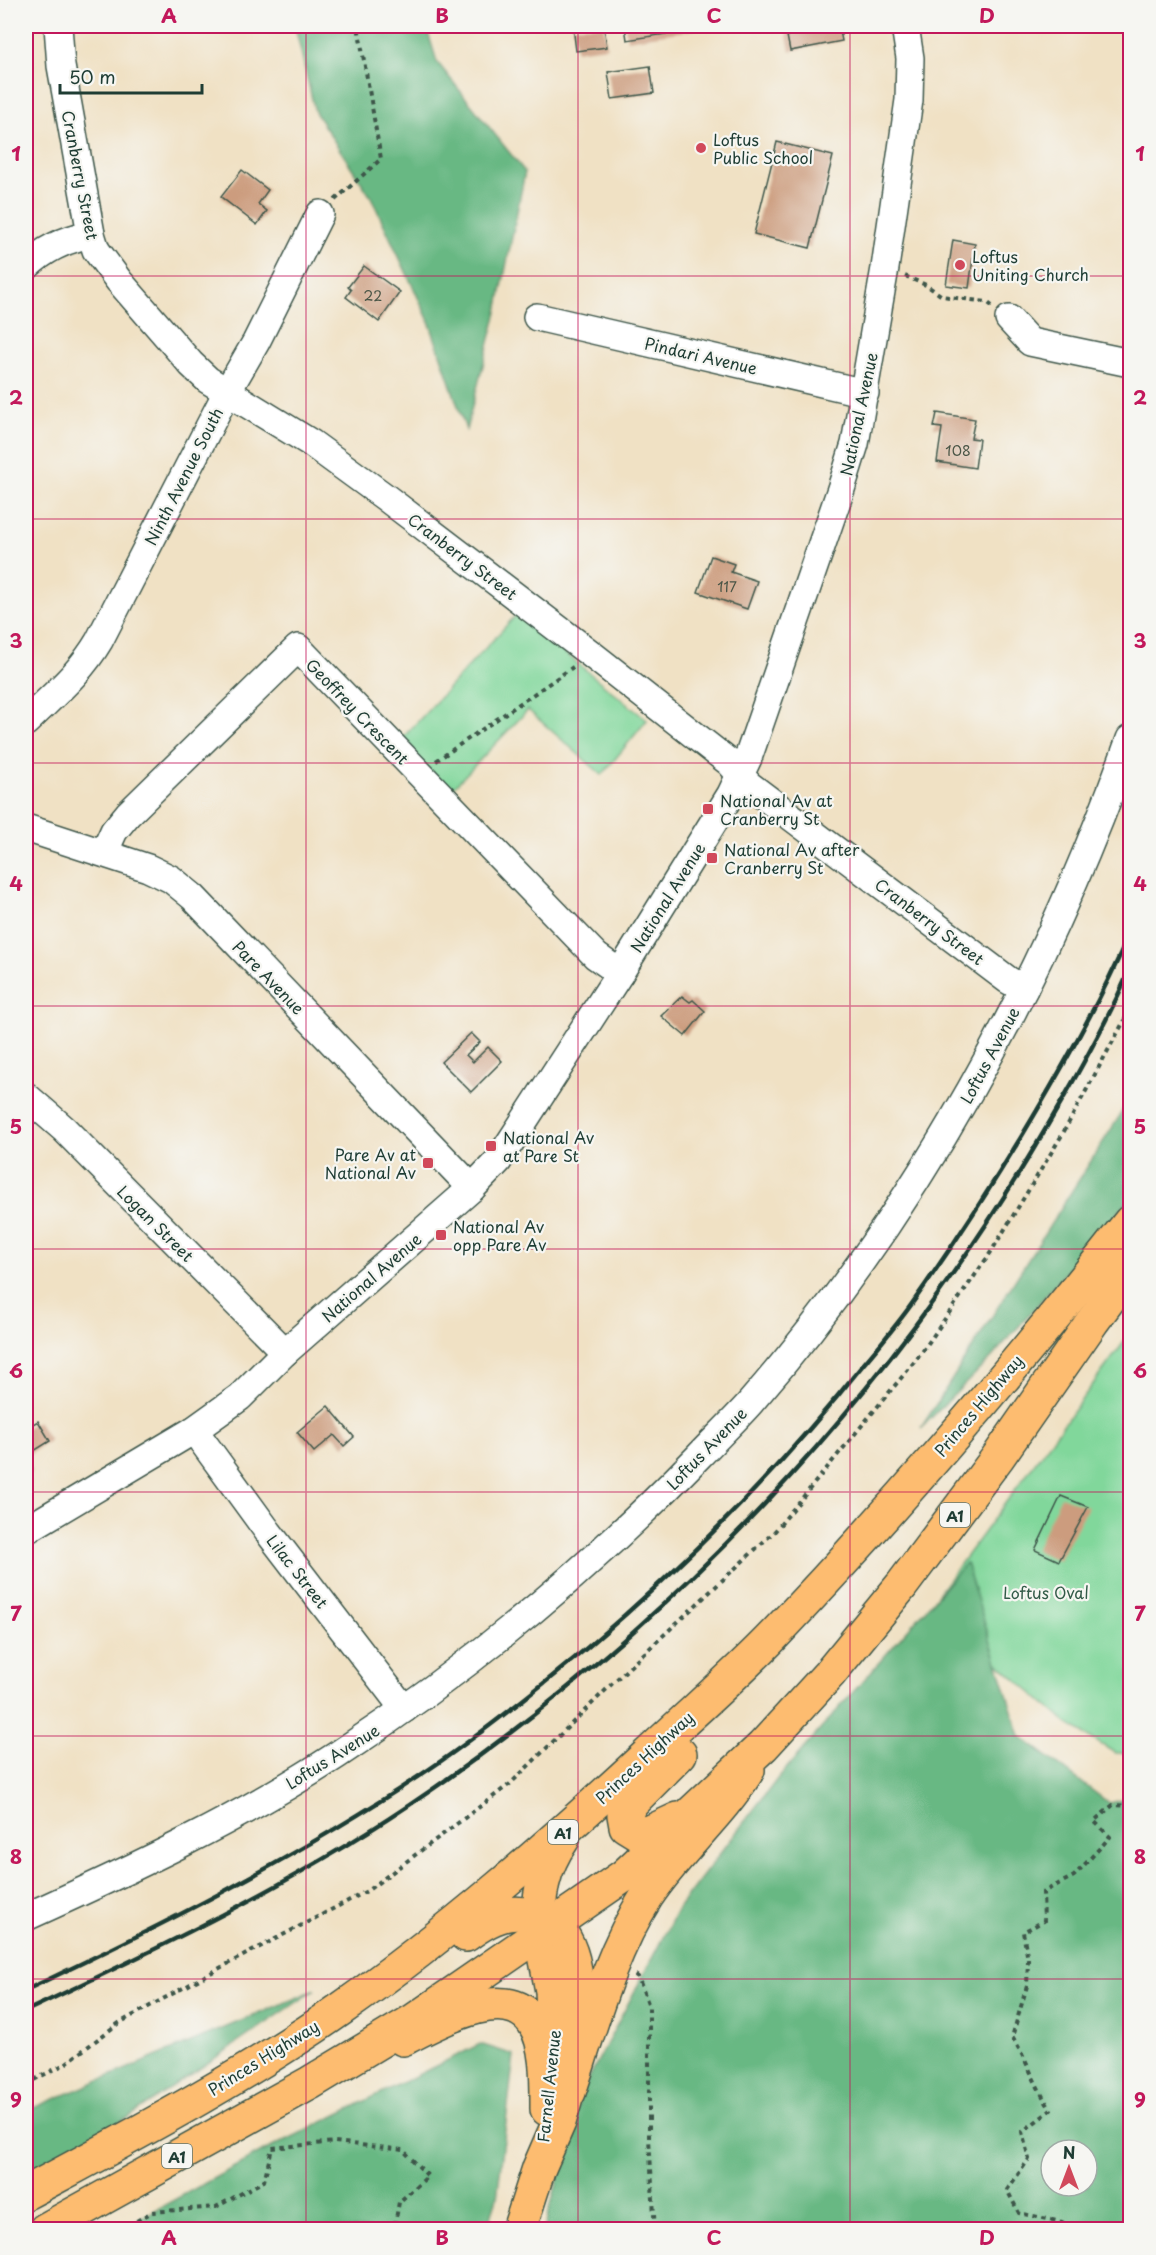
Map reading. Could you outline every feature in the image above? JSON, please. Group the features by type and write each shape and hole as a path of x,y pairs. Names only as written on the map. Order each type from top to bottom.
{"main road":[{"name":"Princes Highway","path":"26,2193 180,2108 280,2049 338,2010 510,1879 578,1819 772,1637 949,1441 1131,1222"},
{"name":"A1","path":"45,2229 310,2084 421,2015 544,1925 625,1875 763,1746 830,1673 902,1585 998,1457 1092,1322 1131,1271"},
{"path":"696,1811 644,1833 635,1833 629,1829 624,1819 628,1806 722,1708 772,1637"},
{"path":"558,2101 612,1965 633,1920 660,1877 731,1795 763,1746"},
{"name":"Farnell Avenue","path":"519,2229 539,2168 559,2122 554,2060 555,2023 540,1896 555,1849 578,1819"},
{"path":"338,2010 437,1955 494,1917 515,1912 544,1925"},
{"path":"310,2084 463,2012 482,2006 502,2004 521,2009 531,2018 537,2029 546,2067 558,2101"}],"street":[{"name":"Cranberry Street","path":"58,26 61,66 91,234 96,250 119,281 191,364 208,380 320,450 591,654 730,764 740,776 1008,980 1024,989"},
{"name":"National Avenue","path":"26,1530 194,1430 240,1397 285,1352 472,1188 498,1161 731,794 748,758 855,444 865,393 909,100 910,58 905,26"},
{"name":"Ninth Avenue South","path":"30,709 75,676 87,662 226,392 256,342 320,214"},
{"path":"26,267 36,257 55,246 73,238 91,234"},
{"name":"Pindari Avenue","path":"537,317 865,393"},
{"path":"1009,319 1026,348 1131,363"},
{"name":"Geoffrey Crescent","path":"104,853 114,831 128,814 298,648 596,956 620,972"},
{"name":"Loftus Avenue","path":"26,1917 128,1872 187,1841 334,1757 404,1709 485,1650 581,1570 662,1495 749,1404 870,1249 919,1178 975,1084 1024,989 1078,872 1110,797 1131,739"},
{"name":"Pare Avenue","path":"26,828 104,853 171,879 193,897 472,1188"},
{"name":"Logan Street","path":"26,1096 63,1129 285,1352"},
{"name":"Lilac Street","path":"194,1430 269,1533 404,1709"}],"path":[{"path":"320,214 381,159 358,26"},
{"path":"926,285 942,296 987,302 1009,319"},
{"path":"418,773 591,654"},
{"path":"26,2084 64,2064 119,2023 367,1891 510,1784 620,1676 775,1531 920,1355 991,1252 1062,1135 1131,1010"},
{"path":"1070,2229 1062,2222 1019,2214 1007,2190 1029,2159 1022,2132 1051,2110 1038,2091 1022,2052 1012,2037 1027,1986 1028,1960 1023,1932 1044,1921 1043,1892 1074,1876 1110,1837 1094,1821 1113,1805 1131,1806"},
{"path":"612,1965 638,1977 649,2006 649,2139 655,2229"},
{"path":"121,2229 152,2212 216,2207 264,2181 272,2148 335,2142 403,2150 428,2176 399,2202 394,2229"}],"green space":[{"path":"295,26 426,26 437,62 525,172 497,312 466,430 429,321 371,197 315,112"},
{"path":"517,614 647,720 602,775 528,710 449,792 397,744"},
{"path":"1130,1095 1130,1199 992,1357 921,1428 1119,1117"},
{"name":"Loftus Oval","path":"1130,1334 1130,1753 1115,1753 1068,1724 930,1605"},
{"path":"966,1563 1020,1736 1109,1803 1130,1798 1130,2229 544,2230 582,2091 679,1907 778,1778"},
{"path":"315,1990 127,2118 26,2173 26,2111"},
{"path":"480,2044 514,2055 497,2198 487,2229 121,2229 260,2153"}],"building":[{"path":"573,26 604,26 607,47 576,51"},
{"path":"625,26 704,26 704,28 627,40"},
{"path":"785,26 839,26 842,41 790,51"},
{"path":"650,66 654,93 612,99 608,72"},
{"path":"777,142 833,156 810,248 754,234"},
{"path":"242,170 268,190 258,204 267,211 257,225 221,197"},
{"name":"Loftus Uniting Church","path":"953,240 975,244 969,288 946,285"},
{"path":"364,266 400,292 379,322 346,297 351,290 348,287"},
{"path":"937,413 975,419 971,438 979,439 975,468 937,462 942,428 934,427"},
{"path":"711,556 734,564 731,572 757,581 747,609 698,592"},
{"path":"682,996 690,1002 693,1000 705,1011 685,1036 661,1016"},
{"path":"471,1033 480,1042 466,1055 473,1062 488,1047 502,1061 471,1092 441,1062"},
{"path":"328,1406 354,1437 344,1446 334,1435 314,1452 297,1432"},
{"path":"38,1421 50,1441 26,1456 26,1428"},
{"path":"26,1460 32,1471 26,1474"},
{"path":"1061,1496 1088,1507 1059,1561 1035,1550"}],"railway":[{"path":"26,1990 226,1890 324,1835 419,1776 484,1730 568,1664 697,1548 799,1441 887,1336 926,1284 955,1242 1052,1085 1093,1010 1130,933"},
{"path":"26,2011 232,1910 382,1823 519,1726 604,1657 686,1583 764,1505 837,1423 906,1337 971,1248 1057,1110 1108,1017 1130,969"}],"place":[{"name":"Loftus Public School","path":"701,148"},
{"name":"Loftus Uniting Church","path":"960,265"},
{"name":"National Av at Cranberry St","path":"708,809"},
{"name":"National Av after Cranberry St","path":"712,858"},
{"name":"National Av at Pare St","path":"491,1146"},
{"name":"Pare Av at National Av","path":"428,1163"},
{"name":"National Av opp Pare Av","path":"441,1235"}]}
